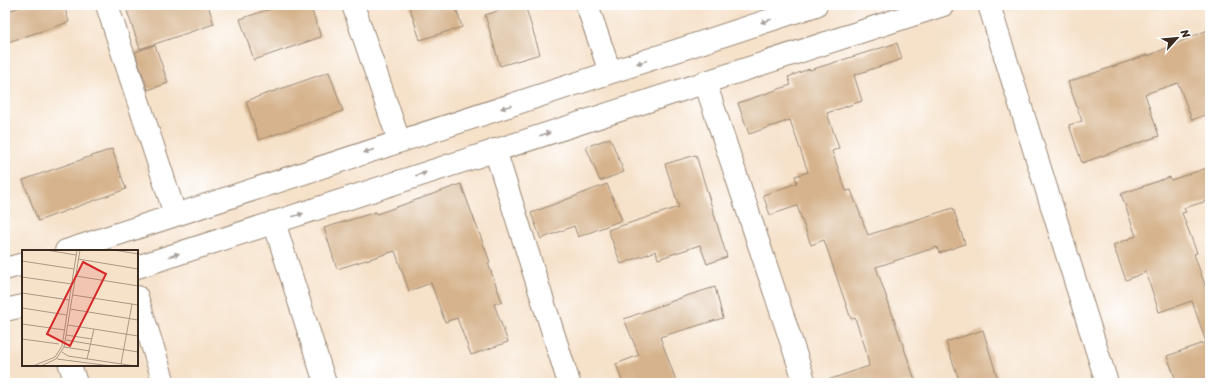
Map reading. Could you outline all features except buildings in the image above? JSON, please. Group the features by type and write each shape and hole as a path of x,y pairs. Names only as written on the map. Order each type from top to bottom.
{"street":[{"path":"107,5 174,214"},
{"path":"353,5 399,141"},
{"path":"587,5 610,72"},
{"path":"69,250 174,214 816,5"},
{"path":"138,267 943,5"},
{"path":"989,5 1107,383"},
{"path":"705,82 805,383"},
{"path":"494,150 569,383"},
{"path":"274,222 325,383"},
{"path":"5,269 22,264"},
{"path":"138,300 164,383"},
{"path":"5,310 22,306"},
{"path":"70,366 76,383"}]}
